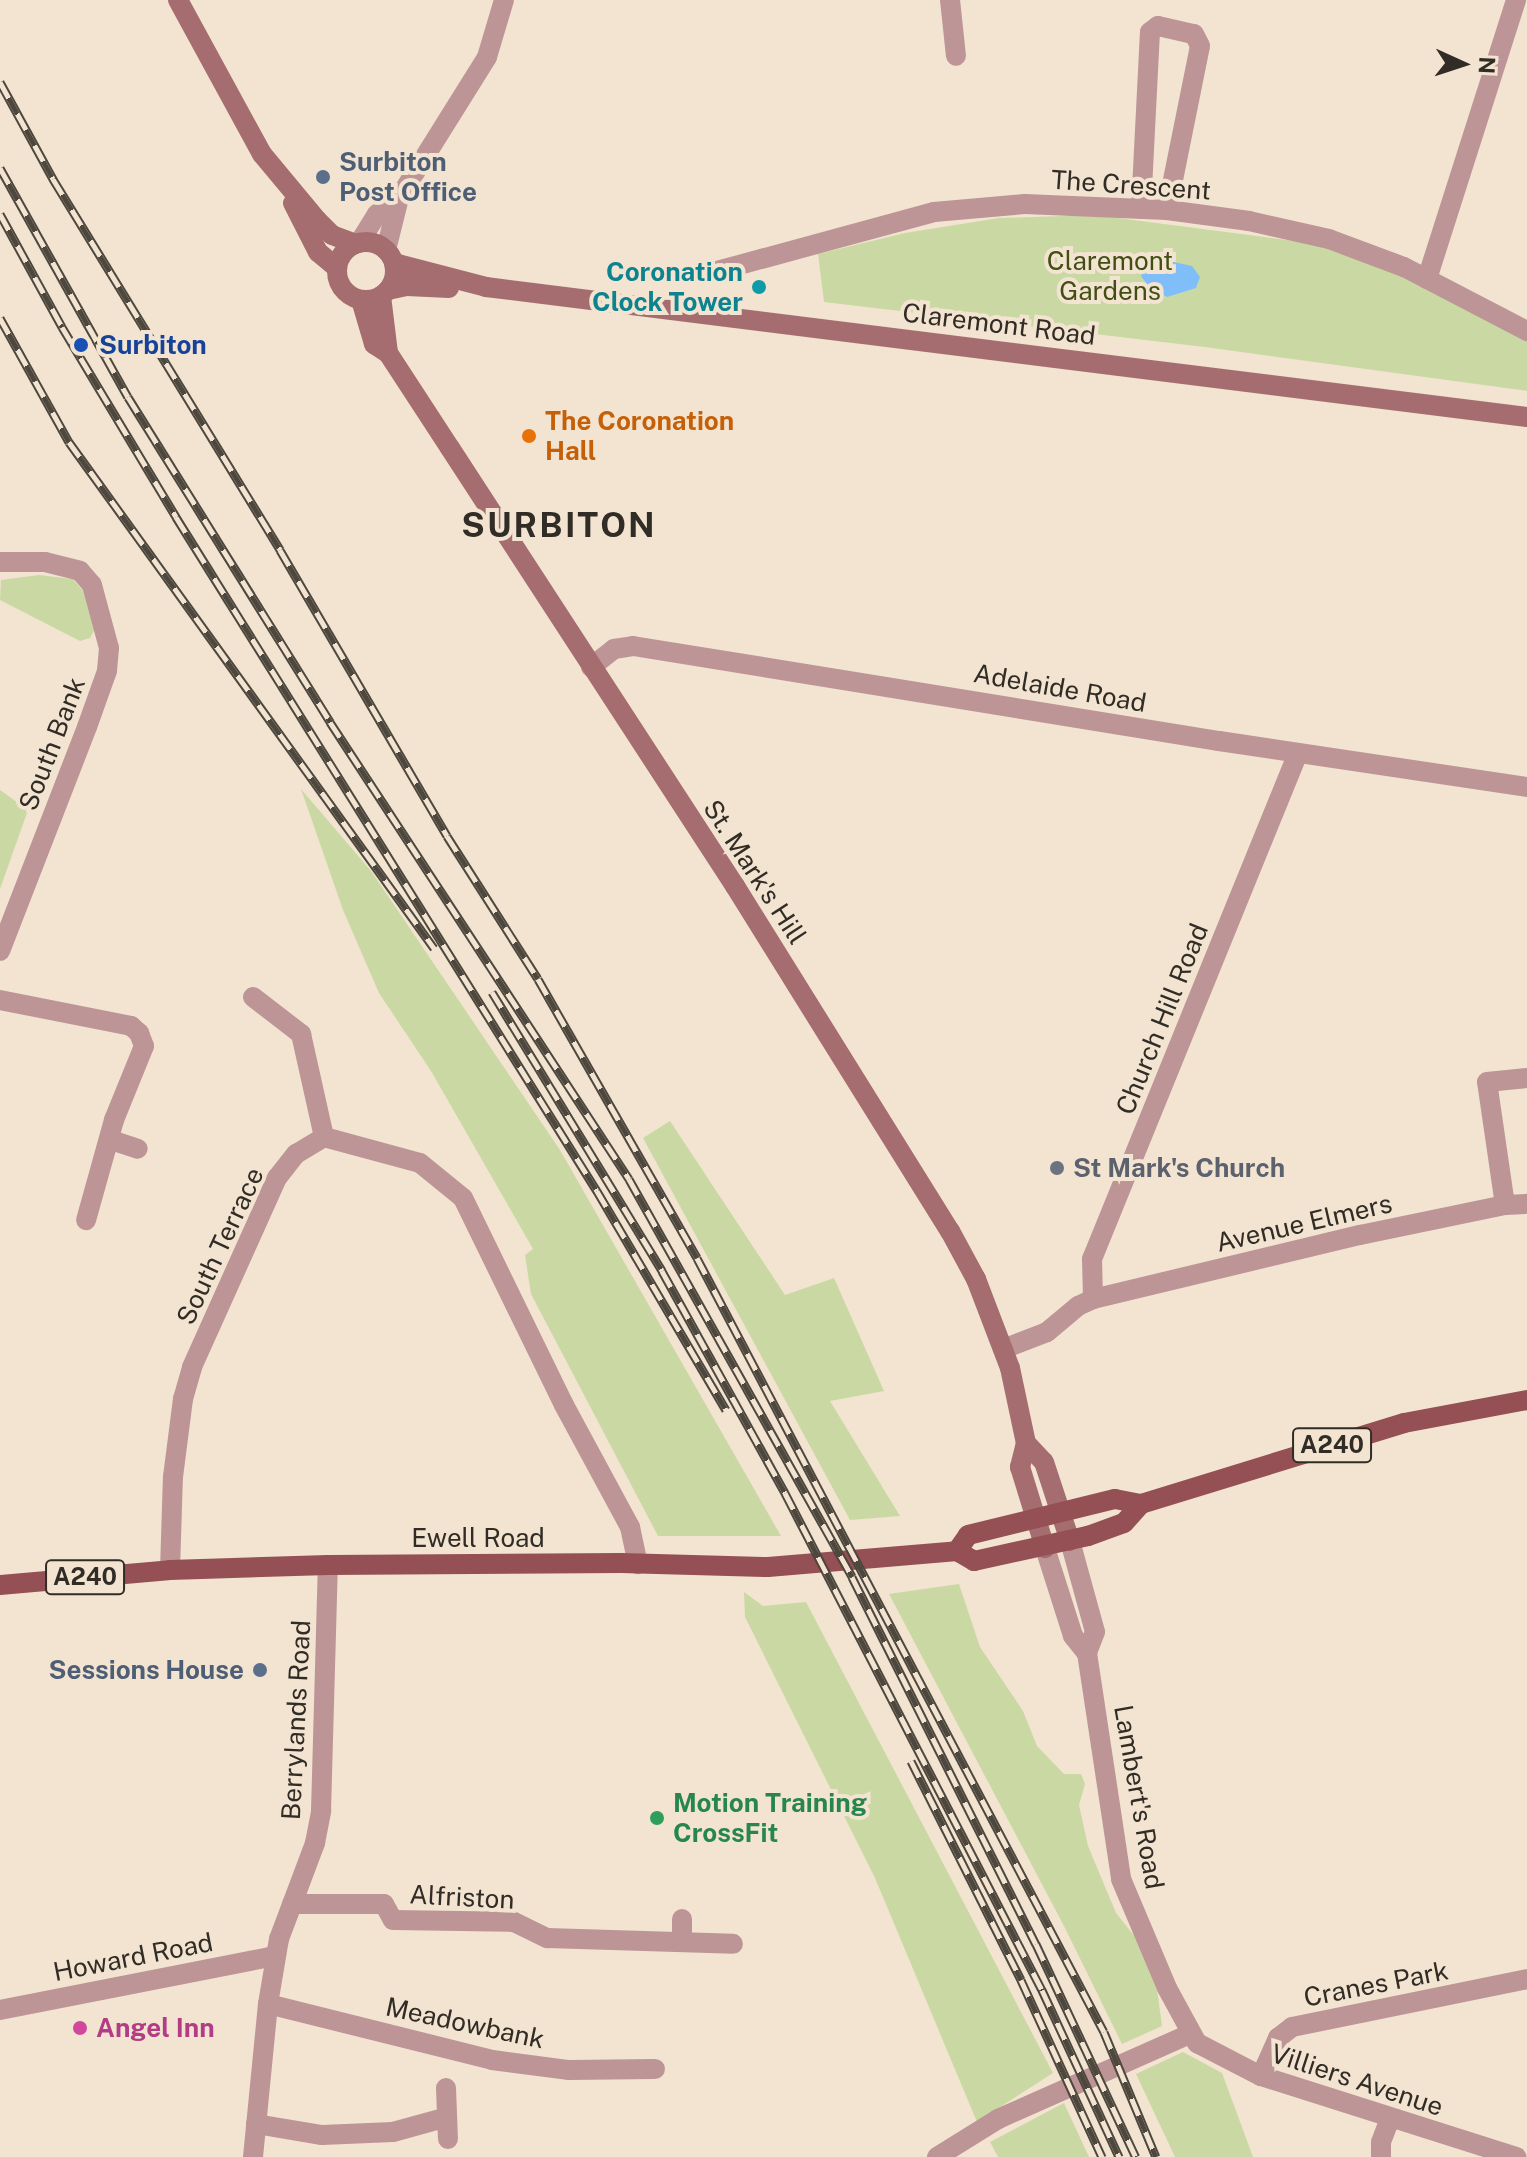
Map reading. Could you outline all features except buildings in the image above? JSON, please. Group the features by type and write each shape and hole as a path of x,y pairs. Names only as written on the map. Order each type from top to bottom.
{"main road":[{"path":"178,0 262,154 288,189 332,235 357,244 371,242 390,256 395,273 377,295 342,287 337,268 341,257 357,244"},
{"path":"288,189 318,252 337,268"},
{"name":"Claremont Road","path":"390,256 464,284 1527,417"},
{"name":"Claremont Road","path":"377,295 407,286 450,288 464,284"},
{"name":"St. Mark's Hill","path":"377,295 374,344 388,353 735,886 950,1231 976,1279 1003,1349 1026,1443 1020,1467 1045,1548"},
{"name":"A240","path":"1036,1519 1115,1499 1141,1504 1404,1423 1527,1400"},
{"name":"St. Mark's Hill","path":"1026,1443 1044,1462 1070,1541"},
{"name":"A240","path":"1045,1548 1124,1523 1141,1504"},
{"name":"Ewell Road","path":"957,1551 968,1535 1036,1519"},
{"name":"Ewell Road","path":"0,1585 170,1570 328,1565 638,1564 768,1567 957,1551 974,1561 1045,1548"}],"street":[{"path":"357,244 377,214 399,198 487,57 504,0"},
{"path":"950,0 956,56"},
{"path":"1427,279 1516,0"},
{"path":"1141,209 1150,32 1158,26 1194,34 1200,46 1167,210"},
{"path":"390,256 399,198"},
{"name":"The Crescent","path":"717,271 918,217 1025,204 1167,210 1249,221 1329,239 1392,262 1527,331"},
{"name":"South Bank","path":"0,562 64,564 80,571 92,585 109,648 107,671 0,951"},
{"name":"Adelaide Road","path":"591,667 614,649 633,646 1527,787"},
{"name":"Church Hill Road","path":"1093,1299 1092,1259 1298,753"},
{"path":"253,997 301,1034 324,1137 420,1163 463,1198 564,1405 630,1527 638,1564"},
{"path":"0,1000 131,1026 139,1033 144,1046 128,1079 86,1220"},
{"path":"1505,1205 1487,1082 1527,1078"},
{"name":"South Terrace","path":"170,1570 173,1477 183,1399 192,1367 277,1178 296,1154 324,1137"},
{"path":"111,1140 138,1149"},
{"name":"Avenue Elmers","path":"1093,1299 1360,1235 1505,1205 1527,1204"},
{"path":"1003,1349 1047,1332 1078,1306 1093,1299"},
{"name":"Lambert's Road","path":"1070,1541 1095,1632 1087,1653 1121,1879 1190,2034"},
{"name":"Lambert's Road","path":"1045,1548 1073,1636 1087,1653"},
{"name":"Berrylands Road","path":"253,2157 268,2004 276,1956 315,1843 321,1811 328,1565"},
{"name":"Alfriston","path":"292,1904 384,1904 393,1920 514,1922 547,1938 733,1944"},
{"path":"682,1919 682,1941"},
{"name":"Howard Road","path":"0,2010 276,1956"},
{"name":"Cranes Park","path":"1261,2076 1278,2038 1292,2027 1527,1979"},
{"name":"Meadowbank","path":"268,2004 492,2060 569,2070 655,2069"},
{"path":"937,2157 998,2119 1190,2034"},
{"name":"Villiers Avenue","path":"1190,2034 1213,2053 1261,2076 1516,2157"},
{"path":"446,2088 448,2139"},
{"path":"256,2124 322,2135 393,2132 447,2117"},
{"path":"1381,2157 1381,2142 1390,2119"}],"green space":[{"name":"Claremont Gardens","path":"1095,215 1333,246 1477,310 1527,342 1527,391 1205,347 824,302 818,254 905,233 999,218"},
{"path":"39,575 73,579 84,592 96,627 90,638 80,641 0,600 1,580"},
{"path":"301,789 371,871 560,1150 781,1536 658,1536 531,1294 525,1255 533,1249 431,1071 379,993 343,910"},
{"path":"0,790 28,810 0,889"},
{"path":"670,1121 785,1295 834,1278 884,1391 830,1401 900,1516 850,1520 643,1138"},
{"path":"959,1584 980,1647 1023,1711 1037,1746 1064,1774 1081,1774 1085,1784 1079,1805 1088,1846 1116,1913 1136,1938 1157,1989 1162,2026 1122,2044 1065,1928 889,1594"},
{"path":"744,1592 763,1606 806,1602 1053,2073 977,2122 875,1878 745,1617"},
{"path":"1183,2052 1222,2073 1253,2157 1175,2157 1136,2074"},
{"path":"1064,2103 1089,2157 998,2157 990,2142"}],"water":[{"path":"1169,261 1192,266 1200,277 1196,288 1167,297 1150,288 1141,276 1146,264"}],"railway":[{"path":"0,82 53,179 280,550 447,836 538,979 697,1258 1104,2032 1156,2157"},
{"path":"0,168 128,397 330,722 629,1179 852,1577 1036,1944 1136,2157"},
{"path":"0,214 62,327 176,517 597,1191 726,1410"},
{"path":"0,318 69,442 434,948"},
{"path":"492,992 662,1271 785,1493 1042,1990 1119,2157"},
{"path":"911,1761 1021,1980 1102,2157"}],"place":[{"name":"Surbiton Post Office","path":"323,177"},
{"name":"Coronation Clock Tower","path":"759,287"},
{"name":"Surbiton","path":"81,345"},
{"name":"The Coronation Hall","path":"529,436"},
{"name":"St Mark's Church","path":"1057,1168"},
{"name":"Sessions House","path":"260,1670"},
{"name":"Motion Training CrossFit","path":"657,1818"},
{"name":"Angel Inn","path":"80,2028"}],"district":[{"name":"SURBITON","path":"559,526"}]}
